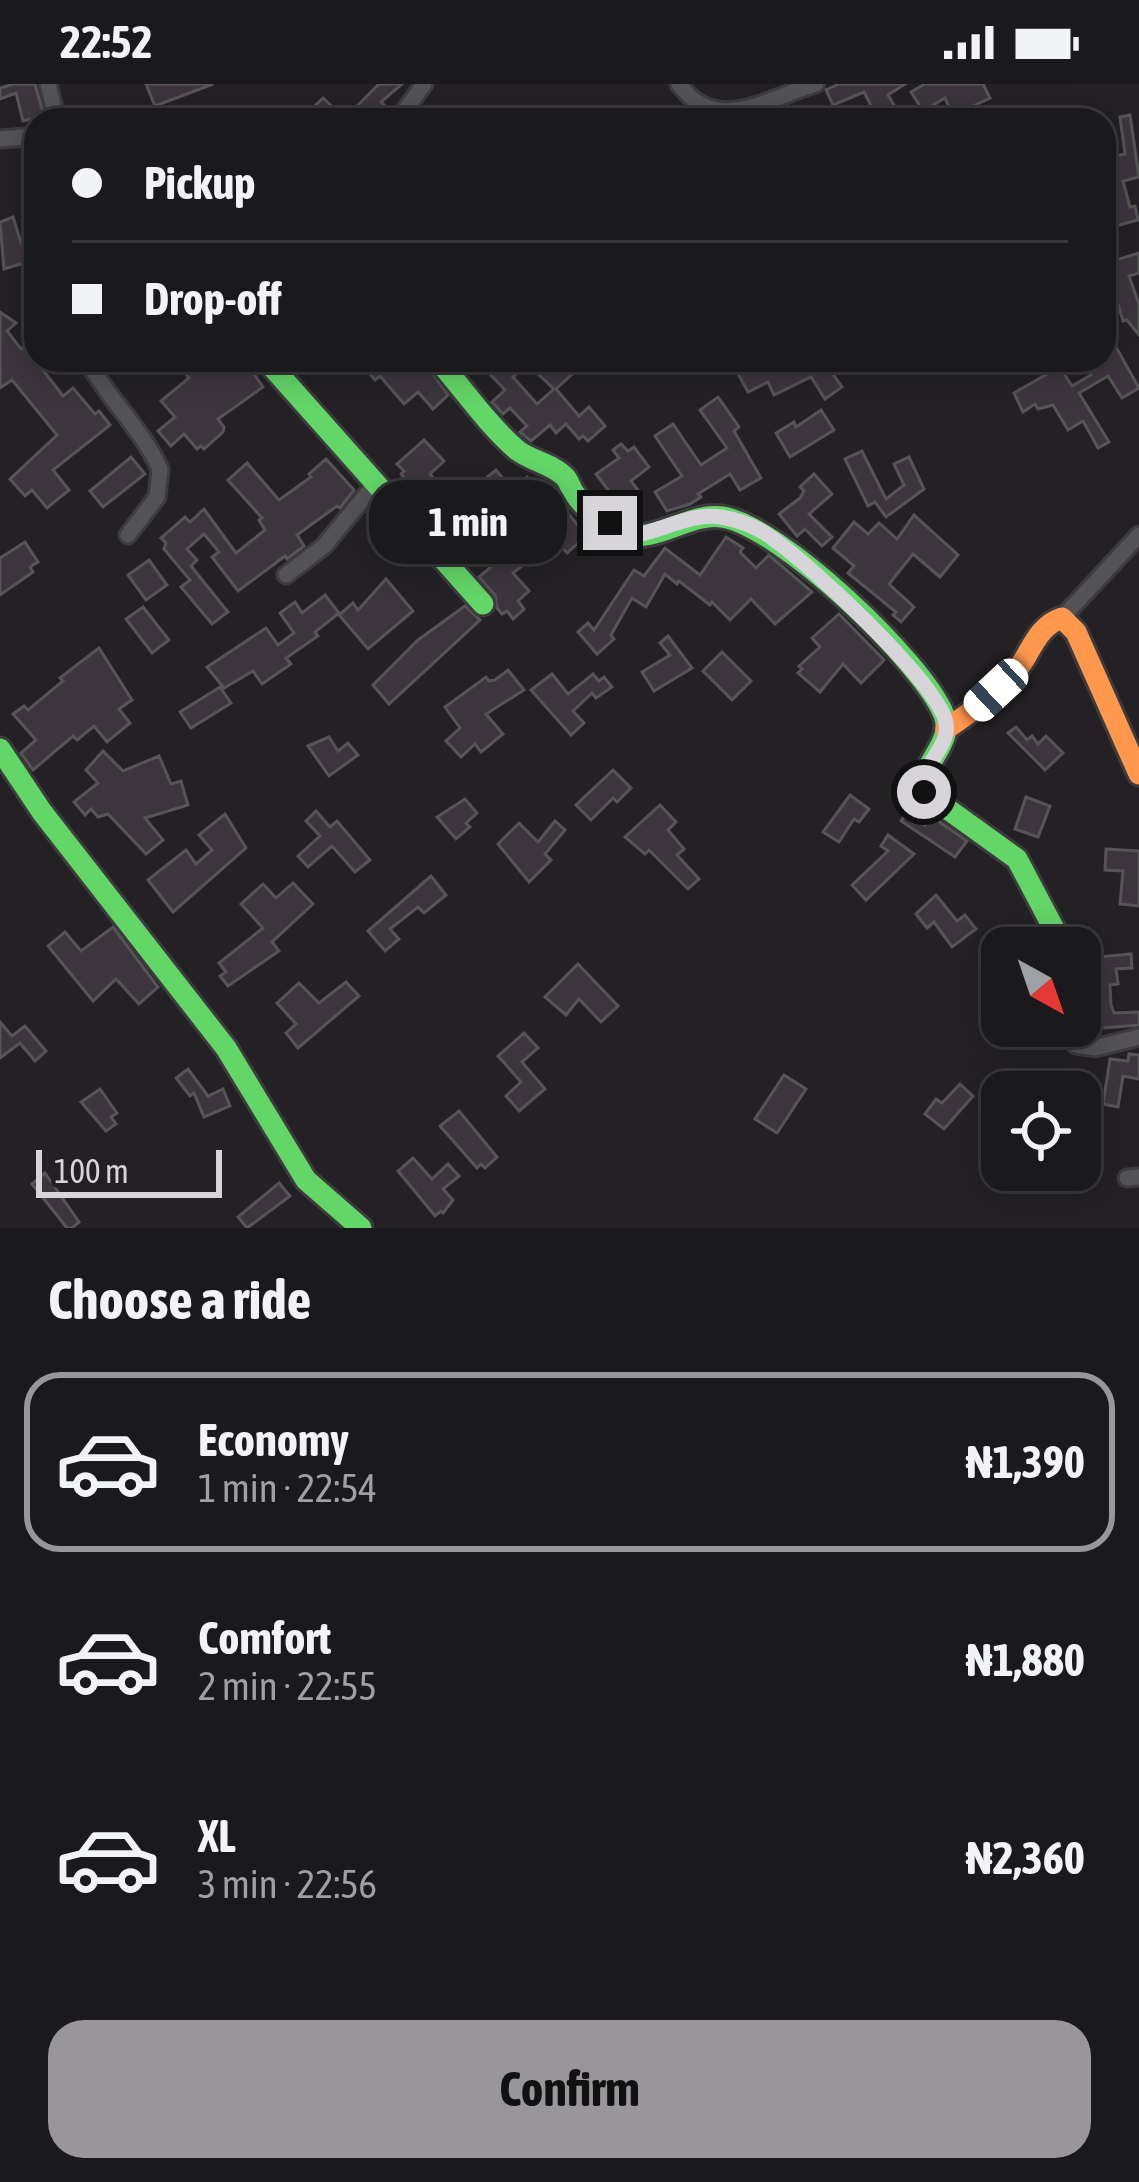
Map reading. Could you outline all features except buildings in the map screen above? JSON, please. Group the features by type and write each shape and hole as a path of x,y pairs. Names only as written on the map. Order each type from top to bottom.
{"street":[{"path":"679,84 713,108"},
{"path":"752,108 785,91 816,84"},
{"path":"93,372 135,426 160,470 157,497 128,536"},
{"path":"277,372 483,604"},
{"path":"449,372 485,421 529,459 565,476 574,494 624,532 643,534 718,516 747,524 803,562 906,665 945,719 944,743 923,778 924,792 1017,859 1053,927"},
{"path":"286,575 324,547 376,483"},
{"path":"1062,618 1139,536"},
{"path":"946,729 1018,670 1043,628 1062,618 1076,632 1139,774"},
{"path":"0,749 42,812 226,1048 306,1180 361,1228"},
{"path":"1101,1046 1139,1037"}],"traffic: fast":[{"path":"277,372 483,604"},
{"path":"448,372 506,440 560,473 584,505 609,526 635,536 722,517 778,544 846,599 908,663 944,715 945,735 927,772 924,792 1017,859 1053,927"},
{"path":"0,749 42,812 226,1048 306,1180 361,1228"}],"traffic: slow":[{"path":"946,729 1006,683 1039,635 1062,618 1076,632 1139,774"}],"route":[{"path":"610,523 632,536 718,516 747,524 803,562 922,682 945,719 944,743 923,778 924,792"}]}
